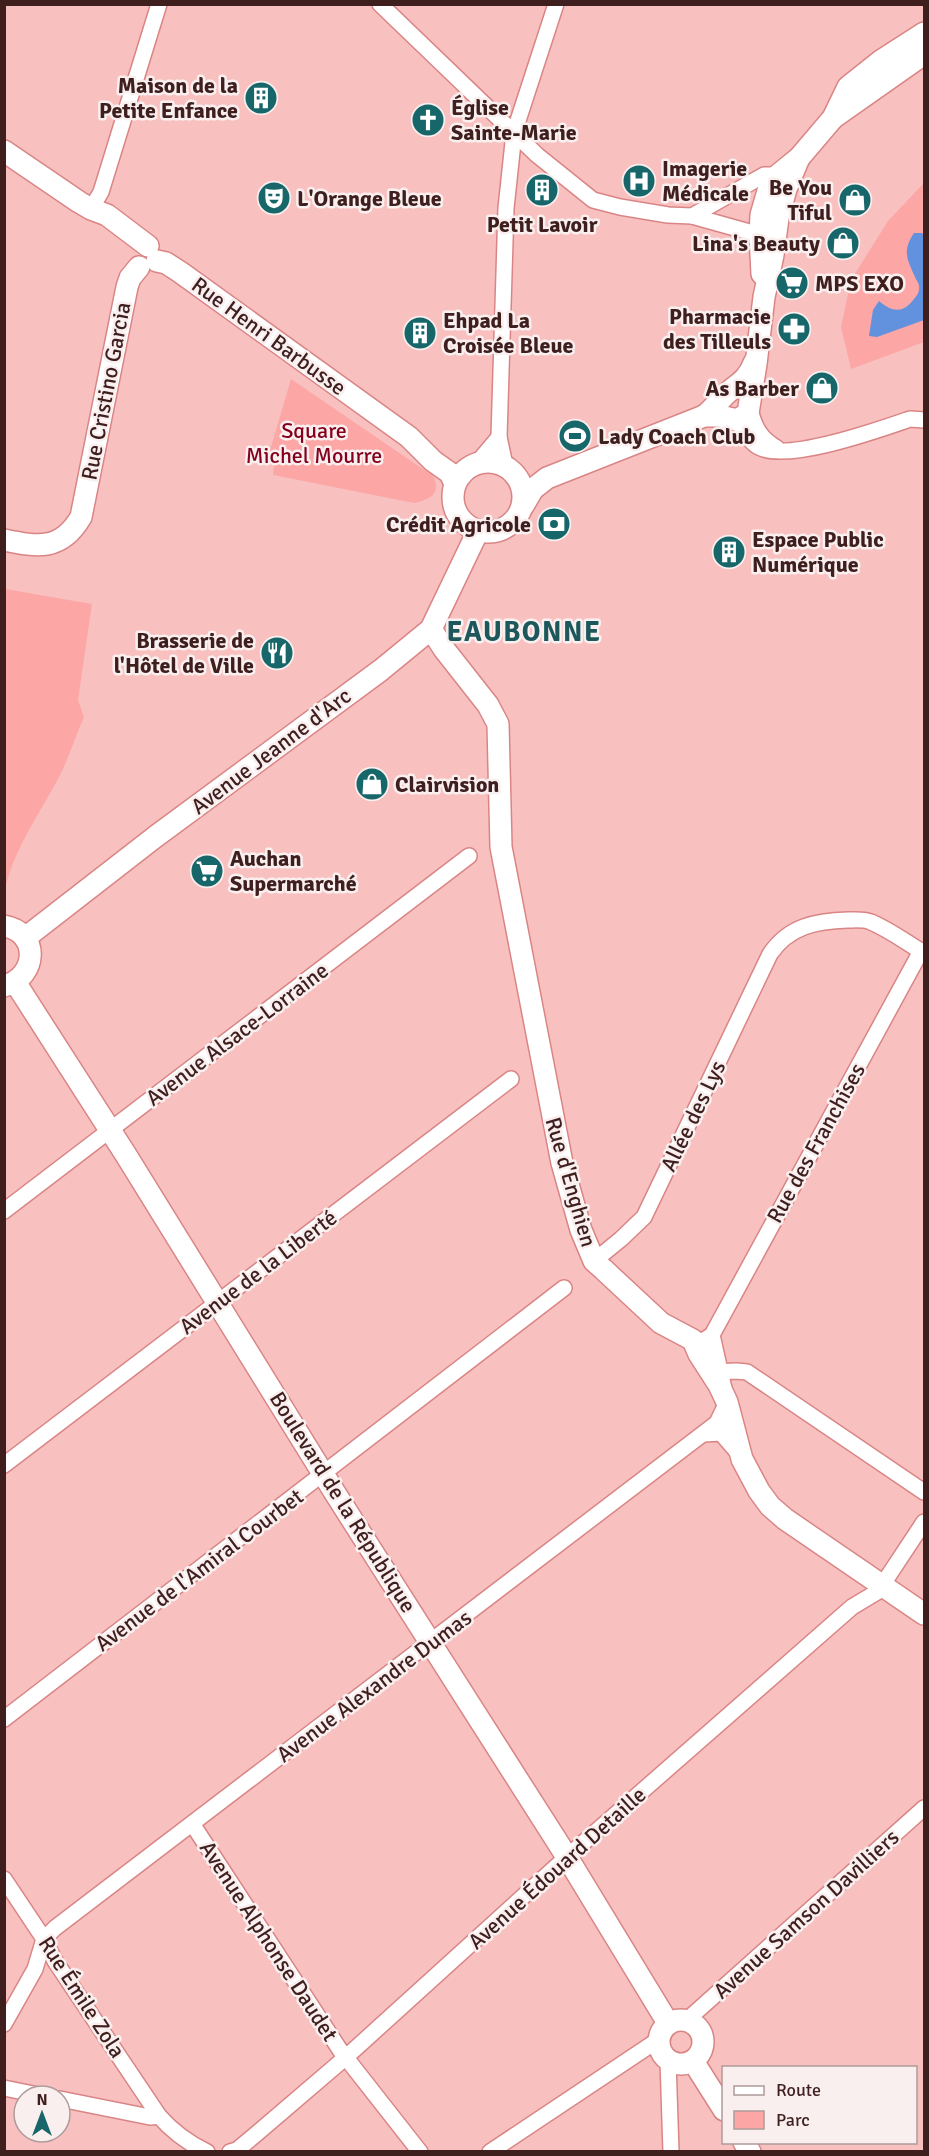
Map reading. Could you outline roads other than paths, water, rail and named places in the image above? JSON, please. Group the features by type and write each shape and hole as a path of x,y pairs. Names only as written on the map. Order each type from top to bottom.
{"street":[{"path":"91,209 101,192 159,4"},
{"path":"380,4 537,155 593,200 668,215 692,216 760,235"},
{"path":"523,506 523,487 508,468 499,437 506,208 514,133 556,4"},
{"path":"833,118 848,87 882,60 924,33"},
{"path":"764,297 760,235 763,203 768,190 784,177 833,118 924,54"},
{"path":"4,151 91,209 144,259"},
{"path":"692,216 764,175 784,177"},
{"path":"784,177 757,355 736,406 740,424 754,445 769,450 801,450 910,419 924,420"},
{"name":"Rue Henri Barbusse","path":"144,259 169,264 409,437 459,464 475,464"},
{"name":"Rue Cristino Garcia","path":"4,540 37,546 49,544 69,533 81,517 127,287 130,278 144,259"},
{"path":"499,437 475,464 461,474 455,484 453,495 457,515 463,522 478,531 502,530 512,523 533,489 547,478 704,416 736,406"},
{"name":"Rue Henri Barbusse","path":"409,437 433,461 450,473 455,484"},
{"path":"475,464 487,461 525,477 547,478"},
{"name":"Avenue Jeanne d'Arc","path":"25,938 155,837 381,670 431,629 478,531"},
{"name":"Rue d'Enghien","path":"431,629 488,705 498,724 501,847 562,1163 580,1230 594,1261 661,1323 693,1340 710,1366 727,1402 740,1455 759,1491 777,1512 856,1568 884,1584 924,1614"},
{"name":"Avenue Alsace-Lorraine","path":"4,1211 469,856"},
{"name":"Allée des Lys","path":"594,1261 644,1217 770,954 778,943 807,924 869,921 923,952"},
{"path":"4,926 18,931 25,938 31,954 27,971 10,984"},
{"name":"Rue des Franchises","path":"710,1366 704,1340 712,1335 923,952"},
{"name":"Boulevard de la République","path":"10,984 111,1131 324,1474 567,1857 671,2028"},
{"name":"Avenue de la Liberté","path":"4,1465 512,1079"},
{"name":"Avenue de l'Amiral Courbet","path":"4,1719 564,1288"},
{"path":"712,1335 710,1366 747,1372 924,1492"},
{"name":"Avenue Alexandre Dumas","path":"44,1939 55,1928 704,1434 717,1423 727,1402"},
{"path":"704,1434 721,1434 740,1455"},
{"path":"884,1584 924,1522"},
{"name":"Avenue Édouard Detaille","path":"230,2151 237,2150 345,2058 567,1857 852,1607 876,1592 884,1584"},
{"name":"Avenue Samson Davilliers","path":"490,2151 671,2028 924,1808"},
{"name":"Avenue Alphonse Daudet","path":"193,1825 345,2058 420,2151"},
{"name":"Rue Émile Zola","path":"4,1879 159,2116"},
{"path":"4,2024 35,1969 44,1939"},
{"name":"Boulevard de la République","path":"668,2060 659,2048 671,2028 694,2023 702,2035 702,2049 693,2061"},
{"path":"671,2151 668,2060 680,2064 693,2061 722,2108"},
{"path":"72,2101 150,2117 159,2116 191,2145 207,2151"}],"water":[{"path":"914,233 922,233 924,236 924,320 877,337 869,336 873,310 879,301 893,309 902,309 910,304 918,293 919,285 907,255 908,245"}],"place":[{"name":"Maison de la Petite Enfance","path":"261,98"},
{"name":"Église Sainte-Marie","path":"428,120"},
{"name":"Imagerie Médicale","path":"639,181"},
{"name":"Petit Lavoir","path":"542,190"},
{"name":"L'Orange Bleue","path":"274,198"},
{"name":"Be You Tiful","path":"855,200"},
{"name":"Lina's Beauty","path":"843,243"},
{"name":"MPS EXO","path":"792,283"},
{"name":"Pharmacie des Tilleuls","path":"794,329"},
{"name":"Ehpad La Croisée Bleue","path":"420,333"},
{"name":"As Barber","path":"822,388"},
{"name":"Lady Coach Club","path":"575,436"},
{"name":"Crédit Agricole","path":"554,524"},
{"name":"Espace Public Numérique","path":"729,552"},
{"name":"Brasserie de l'Hôtel de Ville","path":"277,653"},
{"name":"Clairvision","path":"372,784"},
{"name":"Auchan Supermarché","path":"207,871"}],"district":[{"name":"EAUBONNE","path":"524,632"}],"park label":[{"name":"Square Michel Mourre","path":"314,443"}]}
